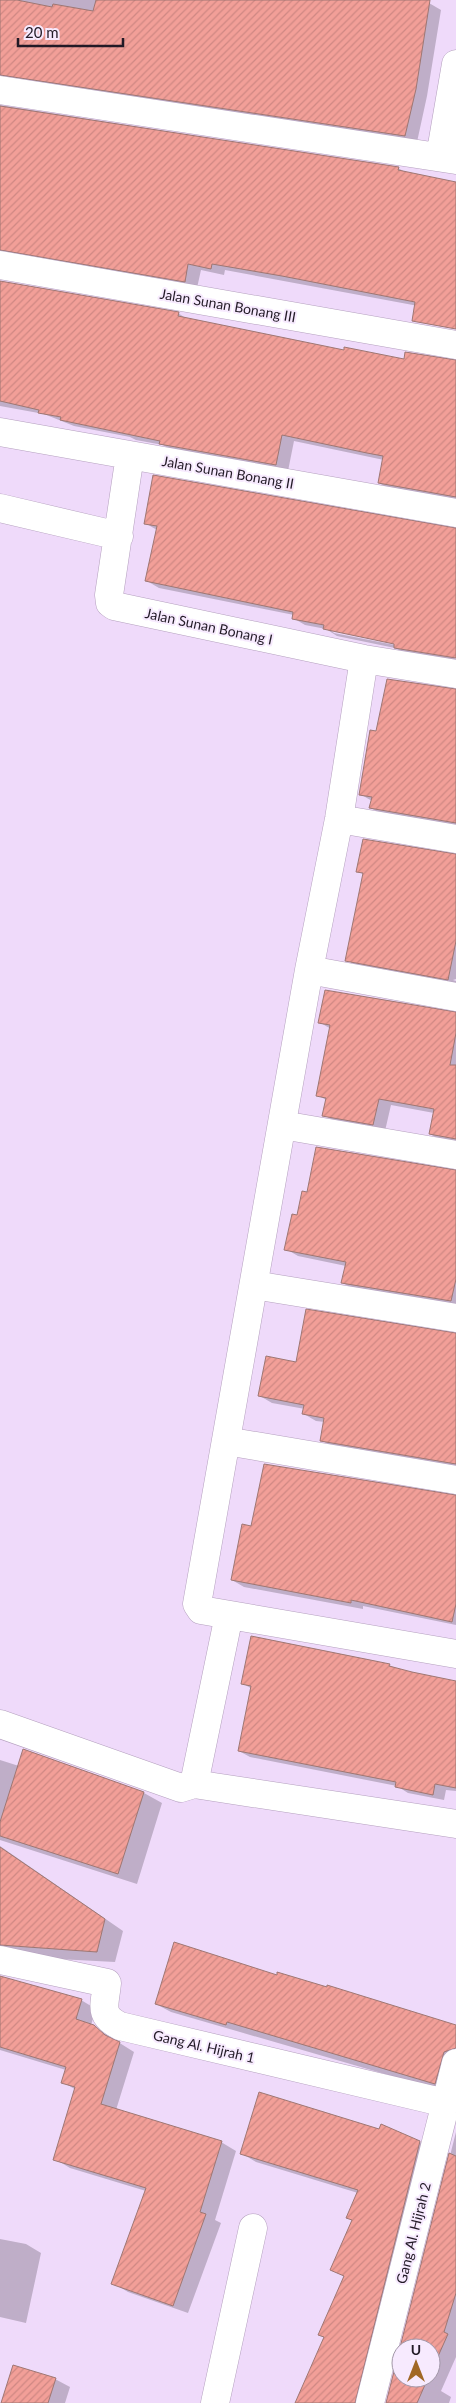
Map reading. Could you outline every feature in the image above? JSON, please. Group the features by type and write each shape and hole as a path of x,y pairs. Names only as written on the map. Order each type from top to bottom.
{"street":[{"path":"0,90 448,159 456,64"},
{"name":"Jalan Sunan Bonang III","path":"0,265 456,345"},
{"name":"Jalan Sunan Bonang II","path":"0,432 456,513"},
{"name":"Jalan Sunan Bonang I","path":"130,455 109,595 110,603 114,606 364,659 456,674"},
{"path":"0,508 119,536"},
{"path":"364,659 339,818 309,970 197,1604 201,1610 456,1654"},
{"path":"339,818 456,839"},
{"path":"309,970 456,998"},
{"path":"282,1125 456,1155"},
{"path":"254,1284 456,1318"},
{"path":"226,1442 456,1480"},
{"path":"194,1784 229,1614"},
{"path":"0,1724 181,1788 194,1784 456,1824"},
{"name":"Gang Al. Hijrah 1","path":"0,1960 107,1983 104,2014 108,2020 120,2026 446,2102"},
{"name":"Gang Al. Hijrah 2","path":"370,2403 456,2063"},
{"path":"215,2403 253,2228"}],"building":[{"path":"0,0 17,0 52,7 53,4 93,11 96,0 430,0 416,89 405,136 0,75"},
{"path":"0,106 399,167 398,170 456,182 456,329 412,321 415,302 282,276 212,264 211,269 188,264 185,282 0,250"},
{"path":"0,281 179,312 178,316 344,350 344,347 404,359 405,352 456,360 456,497 378,483 383,456 282,435 276,465 159,444 160,441 60,420 61,417 38,413 39,410 0,401"},
{"path":"153,475 456,528 456,658 394,648 394,644 323,629 324,625 292,619 293,612 145,581 157,526 144,524"},
{"path":"387,679 456,689 456,823 369,808 372,797 359,795 370,730 376,731"},
{"path":"363,839 456,854 456,941 448,980 345,961 363,873 356,872"},
{"path":"325,990 456,1012 456,1033 450,1065 456,1065 456,1139 429,1134 434,1109 379,1099 373,1125 322,1116 326,1098 316,1096 330,1025 318,1023"},
{"path":"316,1147 456,1170 456,1279 451,1301 341,1283 346,1262 284,1250 292,1214 297,1215 302,1191 307,1192"},
{"path":"306,1309 456,1333 456,1464 320,1441 324,1418 302,1414 304,1405 258,1396 266,1356 296,1362"},
{"path":"264,1464 456,1495 456,1604 452,1622 351,1600 351,1603 231,1580 242,1524 251,1526"},
{"path":"251,1636 390,1664 389,1666 412,1672 456,1681 456,1788 435,1784 433,1795 395,1787 396,1782 238,1751 251,1686 241,1684"},
{"path":"23,1749 144,1792 118,1874 0,1836 0,1822"},
{"path":"0,1847 105,1919 97,1952 0,1945"},
{"path":"174,1942 277,1975 277,1972 327,1987 327,1985 456,2025 456,2048 444,2052 435,2084 227,2022 226,2025 155,2004"},
{"path":"0,1976 82,1999 76,2019 94,2025 105,2035 120,2042 101,2104 222,2141 200,2212 206,2214 173,2306 111,2284 146,2188 53,2160 75,2087 61,2083 66,2067 0,2047"},
{"path":"259,2092 379,2129 381,2124 420,2141 355,2403 295,2403 324,2337 318,2335 344,2276 330,2270 352,2220 346,2218 358,2190 240,2154"},
{"path":"449,2153 456,2156 456,2293 444,2332 448,2334 441,2350 441,2338 402,2338"},
{"path":"13,2365 56,2378 48,2403 1,2403"},
{"path":"391,2383 391,2388 424,2388 417,2403 386,2403"}]}
